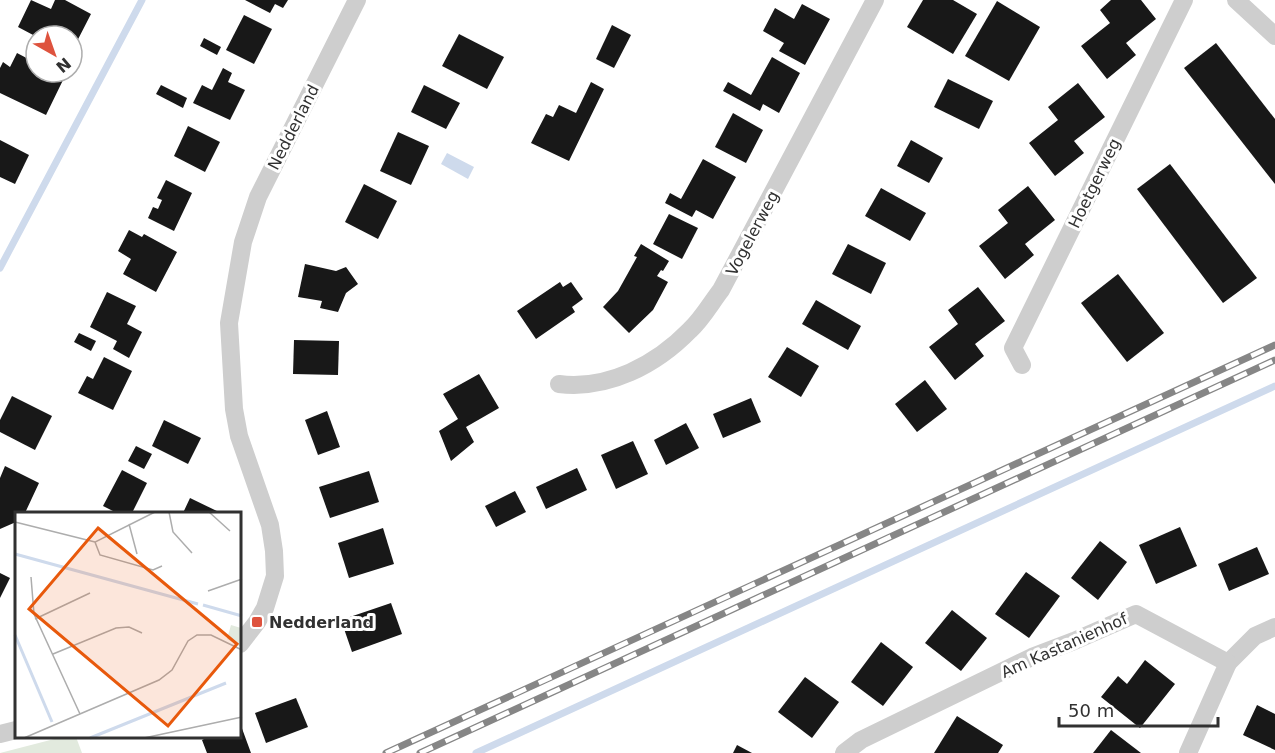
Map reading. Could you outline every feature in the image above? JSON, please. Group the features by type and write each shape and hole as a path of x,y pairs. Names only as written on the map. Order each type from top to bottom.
{"street":[{"name":"Nedderland","path":"242,641 265,608 274,576 274,551 270,525 239,436 234,409 229,323 243,242 258,197 357,0"},
{"name":"Vogelerweg","path":"559,384 570,386 615,380 656,359 691,330 721,290 875,0"},
{"name":"Hoetgerweg","path":"1022,365 1013,348 1184,0"},
{"path":"1236,0 1275,36"},
{"name":"Am Kastanienhof","path":"844,753 861,740 1032,657 1136,614 1228,663"},
{"path":"1188,753 1228,663 1255,636 1275,627"},
{"path":"0,734 15,730"}],"shaded area":[{"path":"58,738 76,738 82,753 0,753"}],"water":[{"path":"447,153 474,167 468,179 441,164"}],"building":[{"path":"31,0 51,9 55,0 65,0 91,14 84,28 84,24 24,24 24,30 18,27"},
{"path":"245,0 288,0 283,8 275,4 270,13"},
{"path":"923,0 953,0 977,14 953,54 907,27"},
{"path":"1111,0 1141,0 1156,19 1126,43 1136,55 1107,79 1081,46 1110,23 1100,10"},
{"path":"997,1 1040,27 1009,81 965,56"},
{"path":"802,4 830,19 805,65 779,51 784,43 763,31 775,8 794,19"},
{"path":"244,15 272,29 254,64 226,50"},
{"path":"612,25 631,35 614,68 596,59"},
{"path":"459,34 504,57 487,89 442,66"},
{"path":"204,38 221,47 217,55 200,46"},
{"path":"1216,43 1275,119 1275,184 1184,68"},
{"path":"17,53 24,57 24,84 61,84 46,115 0,93 0,68 3,62 10,67"},
{"path":"772,57 800,73 779,113 763,104 760,111 723,91 728,82 751,95"},
{"path":"223,68 232,73 228,82 245,90 230,120 193,103 202,85 212,90"},
{"path":"948,79 993,101 979,129 934,107"},
{"path":"591,82 604,89 569,161 531,143 546,114 553,117 559,105 576,113"},
{"path":"1078,83 1105,117 1074,141 1084,153 1055,176 1029,143 1058,120 1048,107"},
{"path":"161,85 187,98 183,108 156,94"},
{"path":"424,85 460,103 446,129 411,112"},
{"path":"733,113 763,130 746,163 715,147"},
{"path":"188,126 220,142 205,172 174,156"},
{"path":"398,132 429,146 411,185 380,171"},
{"path":"0,140 29,155 15,184 0,177"},
{"path":"911,140 943,158 929,183 897,166"},
{"path":"703,159 736,177 713,219 696,210 692,217 665,203 670,193 681,199"},
{"path":"1170,164 1257,278 1223,303 1137,189"},
{"path":"166,180 192,193 174,231 148,218 153,207 158,209 162,200 157,198"},
{"path":"364,184 397,201 378,239 345,222"},
{"path":"1028,186 1055,220 1025,244 1034,255 1005,279 979,246 1008,223 998,210"},
{"path":"881,188 926,213 910,241 865,216"},
{"path":"669,214 698,228 682,259 653,244"},
{"path":"129,230 142,237 144,234 177,252 156,292 123,274 131,259 118,251"},
{"path":"641,244 669,261 657,276 668,282 653,310 629,333 603,307 618,291 637,257 634,256"},
{"path":"848,244 886,263 871,294 832,274"},
{"path":"305,264 336,271 346,267 358,284 346,293 338,312 320,308 322,301 298,297"},
{"path":"1118,274 1164,333 1127,362 1081,303"},
{"path":"560,282 563,287 571,282 583,299 572,307 575,312 536,339 517,311"},
{"path":"978,287 1005,321 975,344 984,356 955,380 929,347 958,324 948,310"},
{"path":"107,292 136,306 127,324 142,332 129,358 113,349 117,341 90,327"},
{"path":"816,300 861,326 848,350 802,324"},
{"path":"79,333 96,341 91,351 74,342"},
{"path":"294,340 339,341 338,375 293,374"},
{"path":"787,347 819,366 801,397 768,377"},
{"path":"104,357 132,371 113,410 78,393 87,376 93,379"},
{"path":"479,374 499,408 466,427 474,442 451,461 439,431 458,419 443,394"},
{"path":"925,380 947,409 917,432 895,404"},
{"path":"12,396 52,416 35,450 0,432 0,420"},
{"path":"751,398 761,422 723,438 713,414"},
{"path":"327,411 340,447 318,455 305,420"},
{"path":"164,420 201,438 188,464 152,446"},
{"path":"686,423 699,448 666,465 654,440"},
{"path":"633,441 648,474 616,489 601,455"},
{"path":"136,446 152,454 144,469 128,461"},
{"path":"5,466 39,483 25,512 15,512 15,522 0,529 0,478"},
{"path":"577,468 587,490 546,509 536,487"},
{"path":"122,470 147,483 132,512 115,512 103,506"},
{"path":"369,471 379,502 330,518 319,487"},
{"path":"515,491 526,512 496,527 485,506"},
{"path":"190,498 219,512 183,512"},
{"path":"1180,527 1197,566 1156,584 1139,545"},
{"path":"383,528 394,564 349,578 338,543"},
{"path":"1100,541 1127,562 1098,600 1071,578"},
{"path":"1257,547 1269,574 1229,591 1218,564"},
{"path":"1026,572 1060,596 1029,638 995,614"},
{"path":"0,573 10,578 0,598"},
{"path":"391,603 402,634 352,652 341,620"},
{"path":"952,610 987,638 961,671 925,643"},
{"path":"881,642 913,667 883,706 851,682"},
{"path":"1145,660 1175,684 1140,728 1101,697 1118,676 1127,684"},
{"path":"805,677 839,702 812,738 778,712"},
{"path":"296,698 308,727 266,743 255,713"},
{"path":"1257,705 1275,714 1275,750 1243,735"},
{"path":"957,716 1003,745 998,753 934,753"},
{"path":"242,728 251,753 207,753 202,740 242,738"},
{"path":"1111,730 1141,753 1093,753"},
{"path":"737,745 752,753 733,753"}],"waterway":[{"path":"0,268 142,0"},
{"path":"476,753 1275,386"}],"railway":[{"path":"386,753 1275,345"},
{"path":"420,753 1275,360"}],"place":[{"name":"Nedderland","path":"257,622"}]}
